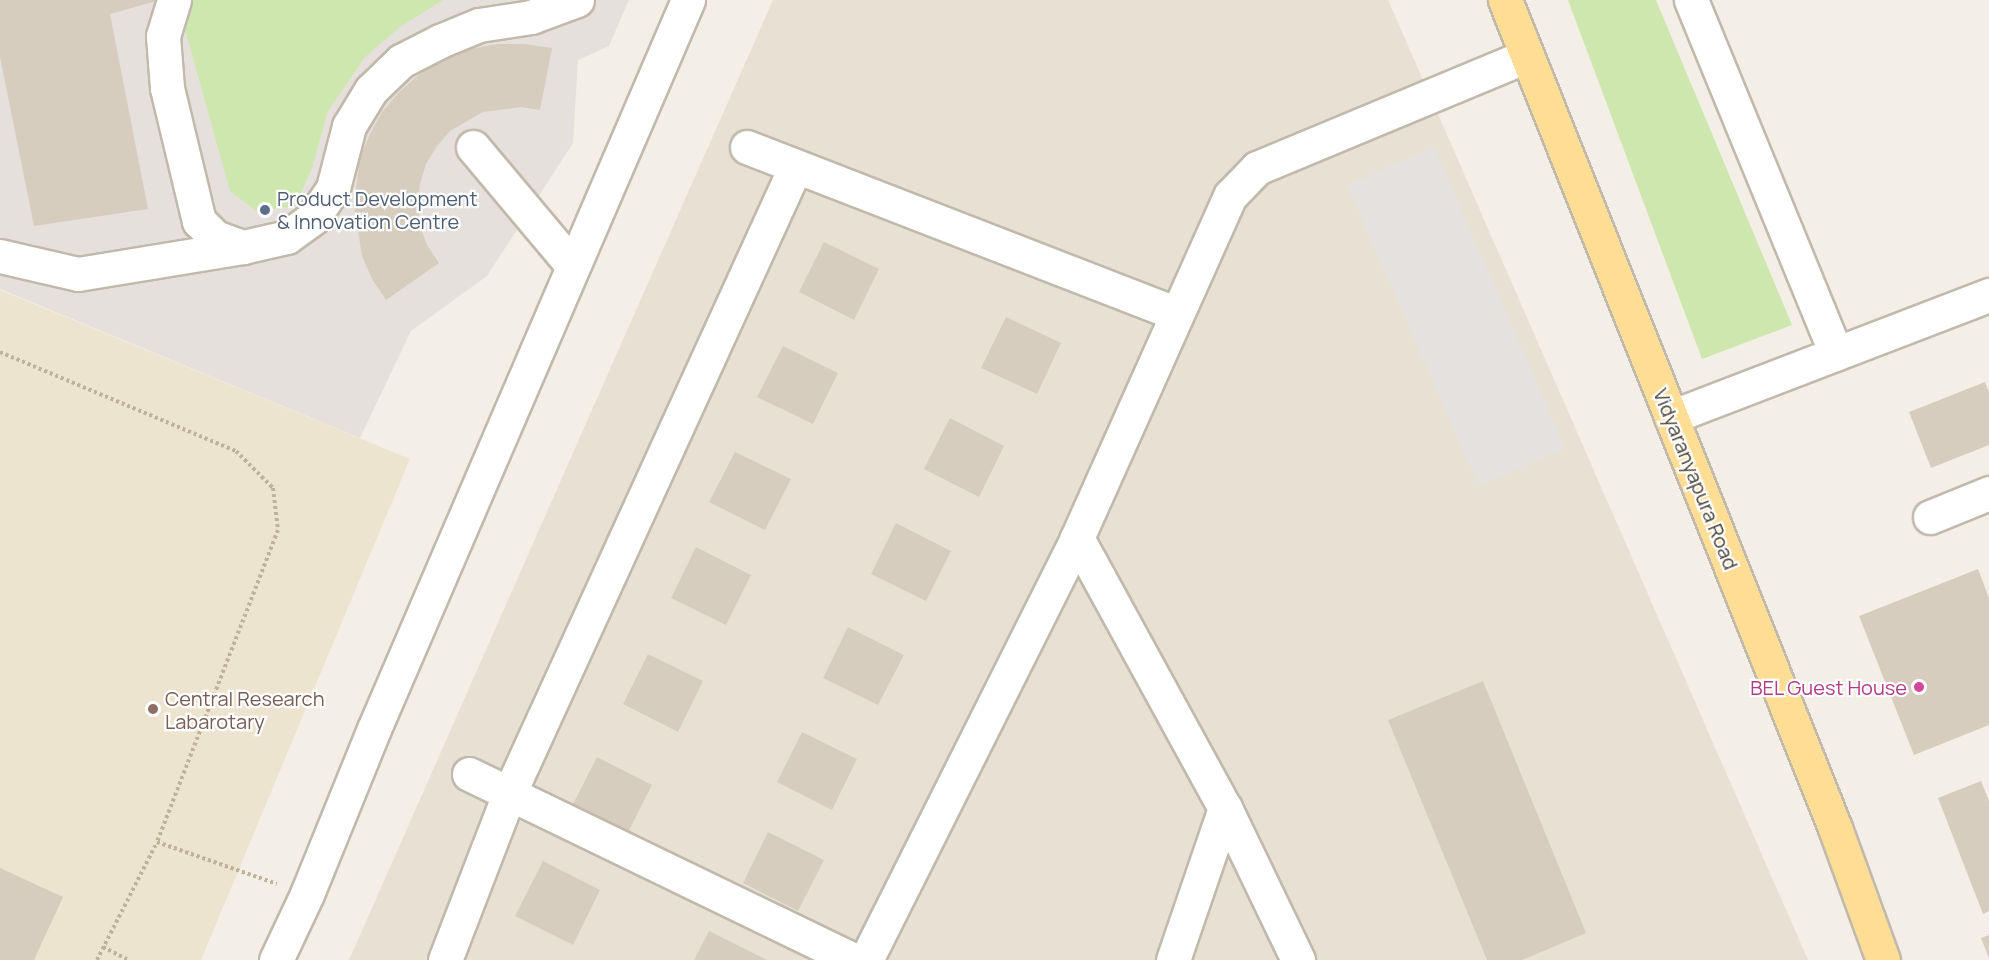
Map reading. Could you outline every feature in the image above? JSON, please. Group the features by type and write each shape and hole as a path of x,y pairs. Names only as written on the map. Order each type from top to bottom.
{"main road":[{"name":"Vidyaranyapura Road","path":"1505,0 1835,828 1883,960"}],"street":[{"path":"174,0 163,36 167,88 199,221 215,237 243,247"},
{"path":"0,256 78,274 243,247 287,237 313,218 333,188 349,126 371,90 479,25 531,17 577,0"},
{"path":"276,960 307,894 572,265 688,0"},
{"path":"1691,0 1836,353"},
{"path":"866,960 1077,538 1230,196 1257,168 1526,56"},
{"path":"473,147 572,265"},
{"path":"747,147 795,168 1176,313"},
{"path":"445,960 509,794 795,168"},
{"path":"1671,417 1989,295"},
{"path":"1930,517 1989,493"},
{"path":"1077,538 1225,808 1298,960"},
{"path":"469,774 854,960"},
{"path":"1173,960 1225,808"}],"path":[{"path":"0,352 236,452 273,488 278,530 157,842 97,960"},
{"path":"157,842 307,894"},
{"path":"103,947 129,960"}],"shaded area":[{"name":"Product Development & Innovation Centre","path":"0,0 629,0 609,46 578,60 573,143 487,276 411,331 360,438 0,289"},
{"path":"773,0 1388,0 1808,960 349,960"},
{"path":"1434,147 1565,448 1479,486 1347,185"},
{"name":"Central Research Labarotary","path":"0,290 410,459 201,960 0,960"}],"green space":[{"path":"186,0 443,0 400,27 365,57 328,111 312,168 295,206 256,211 230,191 181,15"},
{"path":"1568,0 1656,0 1792,325 1702,359"}],"building":[{"path":"0,0 160,0 110,14 148,209 34,226 0,57"},
{"path":"498,44 525,44 552,48 540,110 521,107 483,112 450,131 437,146 426,164 420,184 418,205 420,226 427,245 439,263 386,300 372,279 362,256 354,206 360,157 370,134 382,112 400,91 421,73 445,59 470,49"},
{"path":"824,242 879,269 854,320 799,292"},
{"path":"1006,317 1061,343 1037,394 981,368"},
{"path":"783,346 838,373 813,424 757,397"},
{"path":"1985,382 1989,392 1989,445 1931,468 1909,412"},
{"path":"950,418 1004,446 979,497 924,469"},
{"path":"735,452 791,479 765,530 709,502"},
{"path":"896,523 951,551 926,601 871,574"},
{"path":"696,547 751,575 726,625 671,598"},
{"path":"1978,569 1989,598 1989,725 1914,755 1859,616"},
{"path":"848,627 904,655 878,705 823,678"},
{"path":"648,654 703,681 678,732 623,704"},
{"path":"1483,681 1586,933 1522,960 1487,960 1388,720"},
{"path":"802,732 857,759 832,810 777,782"},
{"path":"597,757 652,785 626,836 571,808"},
{"path":"1981,781 1989,801 1989,911 1983,914 1938,798"},
{"path":"768,832 824,860 798,911 743,883"},
{"path":"543,861 600,890 573,945 515,916"},
{"path":"0,868 63,897 34,960 0,960"},
{"path":"709,931 767,960 694,960"},
{"path":"1989,935 1989,958 1981,938"}],"place":[{"name":"Product Development & Innovation Centre","path":"265,210"},
{"name":"BEL Guest House","path":"1919,687"},
{"name":"Central Research Labarotary","path":"153,709"}]}
